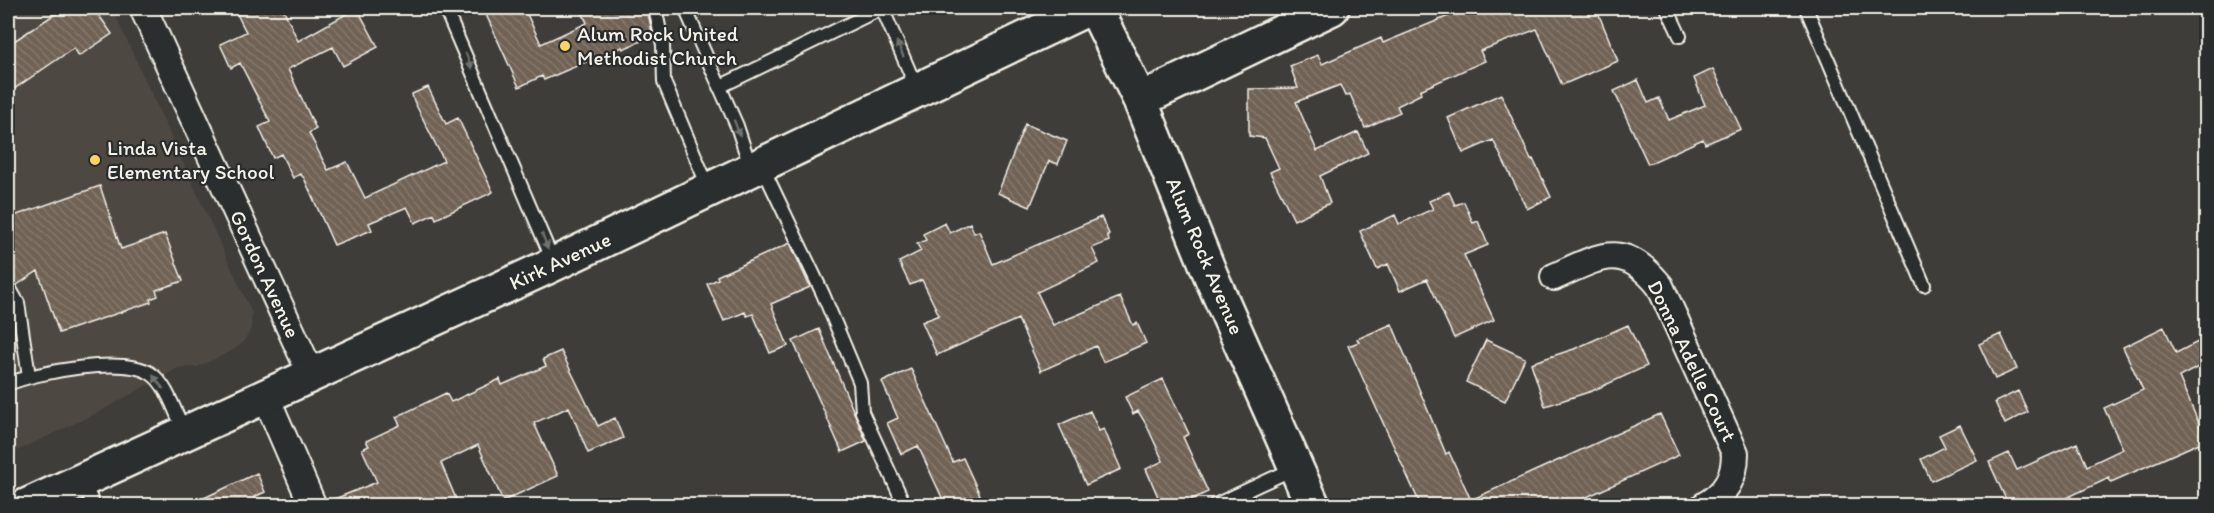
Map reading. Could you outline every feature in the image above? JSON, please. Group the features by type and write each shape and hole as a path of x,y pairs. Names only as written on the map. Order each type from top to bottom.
{"street":[{"name":"Gordon Avenue","path":"144,8 312,376"},
{"name":"Kirk Avenue","path":"26,506 88,493 185,434 555,264 1089,8"},
{"name":"Alum Rock Avenue","path":"1095,8 1140,100 1212,276 1313,506"},
{"path":"1140,100 1332,8"},
{"name":"Donna Adelle Court","path":"1554,277 1597,257 1613,255 1632,259 1647,270 1660,286 1735,453 1735,469 1729,484 1719,497 1704,506"},
{"path":"266,397 313,506"}],"lane":[{"path":"446,8 555,264"},
{"path":"655,8 663,45 664,82 710,190"},
{"path":"685,8 757,167 823,294 860,383 862,411 905,506"},
{"path":"719,87 882,8 917,90"},
{"path":"1667,8 1680,36"},
{"path":"1806,8 1924,285"},
{"path":"10,289 18,303 29,376"},
{"path":"8,384 29,376 88,366 149,372 158,380 185,434"},
{"path":"1213,506 1296,467"}],"shaded area":[{"name":"Linda Vista Elementary School","path":"8,8 112,8 252,313 251,329 243,343 232,351 197,367 178,368 101,411 8,455"}],"building":[{"path":"64,8 94,8 112,34 79,56 74,48 8,93 8,45"},
{"path":"234,8 283,8 298,41 357,8 378,47 343,66 333,47 288,69 316,129 309,133 328,170 347,162 365,198 444,161 413,99 412,94 428,87 446,124 458,118 493,192 436,219 434,214 415,223 407,207 369,223 372,230 334,245 304,178 300,174 293,178 281,154 273,158 259,127 270,122 240,63 231,68 220,44 246,32"},
{"name":"Alum Rock United Methodist Church","path":"483,8 524,8 541,44 587,23 580,8 647,8 652,32 646,35 648,38 623,49 622,47 603,57 602,55 544,80 542,76 519,87"},
{"path":"1468,8 1596,8 1618,61 1562,85 1537,29 1480,51 1485,61 1420,90 1421,94 1397,106 1400,112 1365,128 1350,94 1345,96 1340,85 1296,102 1317,151 1358,132 1368,153 1320,176 1330,203 1294,220 1270,172 1279,168 1265,138 1249,136 1249,89 1298,88 1290,66 1318,55 1322,64 1381,38 1383,43"},
{"path":"1713,69 1741,129 1705,144 1703,139 1648,164 1614,91 1638,80 1648,103 1659,98 1669,120 1705,105 1694,78"},
{"path":"1501,94 1531,160 1533,159 1551,197 1527,209 1493,140 1463,153 1448,118"},
{"path":"1025,124 1067,141 1058,164 1049,161 1030,207 998,193"},
{"path":"100,186 121,249 165,234 183,281 156,290 158,296 150,299 151,302 59,333 38,271 17,285 8,281 8,218"},
{"path":"1449,192 1455,205 1464,202 1473,223 1478,221 1488,245 1464,255 1494,320 1454,338 1427,279 1400,291 1388,264 1377,269 1360,231 1395,215 1399,224 1433,209 1429,201"},
{"path":"1101,217 1109,234 1107,235 1109,241 1092,248 1099,263 1037,292 1053,325 1120,297 1133,325 1137,323 1146,343 1103,362 1096,346 1041,371 1018,319 937,355 922,322 939,315 922,280 910,285 899,262 921,251 917,244 926,240 923,234 945,223 950,233 970,223 974,233 979,231 993,264"},
{"path":"790,243 810,287 771,304 788,346 770,353 753,314 747,316 745,312 724,321 707,284 718,279 717,276"},
{"path":"1392,324 1446,454 1449,452 1471,500 1660,414 1679,455 1567,506 1421,506 1348,346 1359,342 1357,339"},
{"path":"1628,325 1647,366 1592,391 1545,406 1531,363 1574,349"},
{"path":"2164,327 2176,353 2206,338 2206,363 2179,377 2206,440 2111,482 2109,478 2064,499 2067,506 2009,506 1989,462 2009,453 2017,470 2077,443 2087,466 2123,449 2104,408 2143,390 2123,347"},
{"path":"819,329 866,441 842,452 793,341"},
{"path":"2001,334 2017,369 1995,379 1979,344"},
{"path":"1486,340 1525,358 1505,401 1466,382"},
{"path":"561,351 598,426 615,418 623,438 588,453 569,407 534,423 558,476 503,501 478,445 441,463 459,506 328,506 327,502 377,482 362,449 369,446 366,441 400,425 396,417 446,393 451,402 500,379 502,385 546,366 543,359"},
{"path":"911,369 953,462 963,458 980,495 957,506 946,506 918,446 901,454 887,423 898,418 882,382"},
{"path":"1163,379 1189,434 1183,437 1208,492 1178,506 1162,506 1146,469 1163,461 1146,424 1138,411 1133,414 1125,397"},
{"path":"2018,391 2028,412 2005,424 1995,402"},
{"path":"1090,411 1099,431 1104,429 1121,469 1086,485 1059,425"},
{"path":"1960,425 1977,460 1931,481 1921,459 1945,447 1939,435"},
{"path":"257,473 265,492 254,497 258,506 187,506"}],"place":[{"name":"Alum Rock United Methodist Church","path":"565,46"},
{"name":"Linda Vista Elementary School","path":"95,160"}]}
